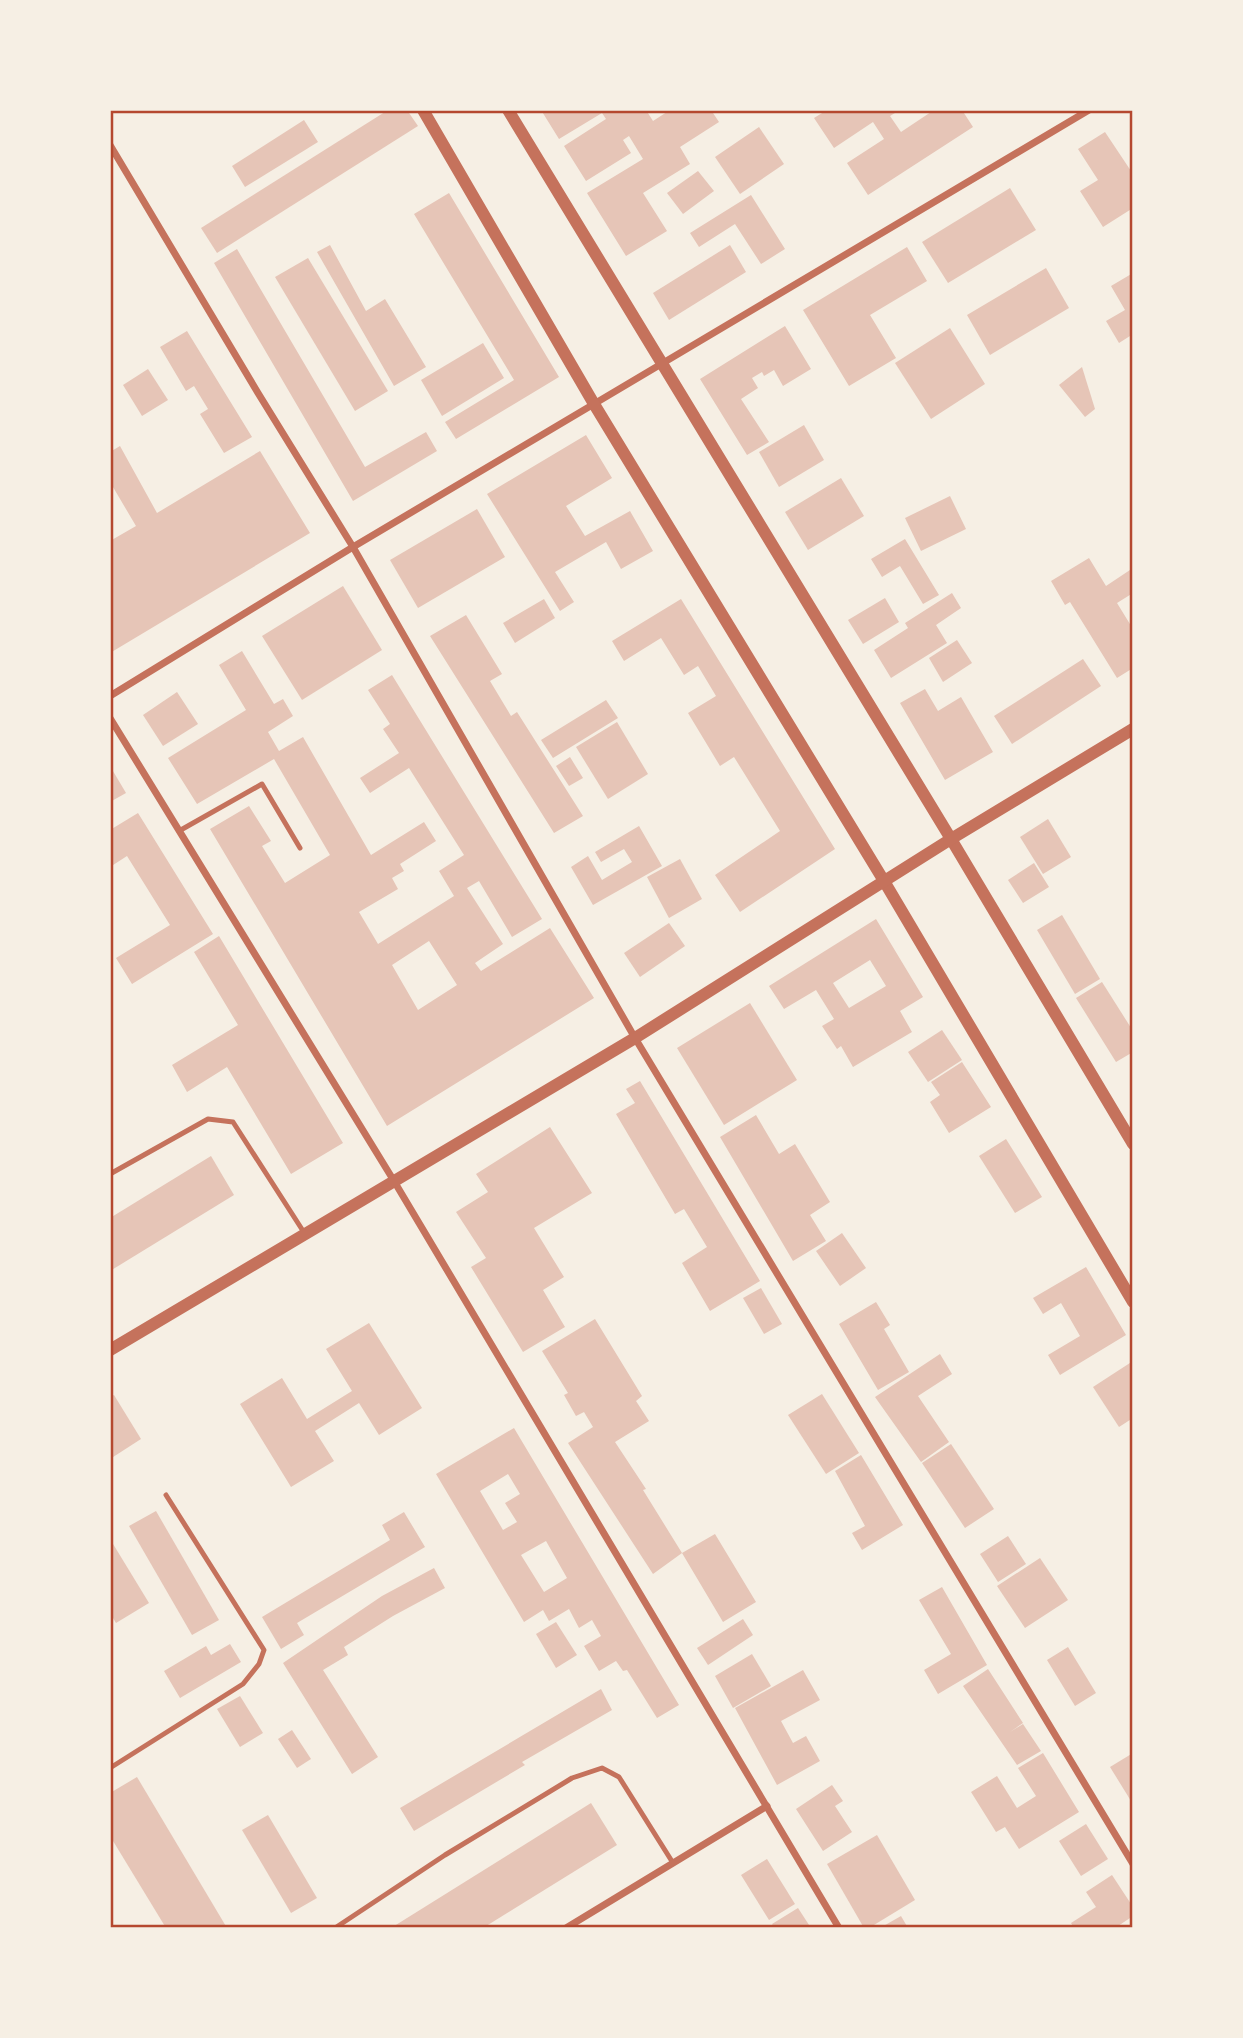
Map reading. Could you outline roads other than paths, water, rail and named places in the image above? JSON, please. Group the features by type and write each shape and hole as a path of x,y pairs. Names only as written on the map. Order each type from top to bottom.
{"street":[{"path":"423,110 594,404 884,881 1133,1302"},
{"path":"508,110 1133,1144"},
{"path":"110,696 353,547 1089,110"},
{"path":"110,145 353,547 635,1038 1133,1864"},
{"path":"110,718 394,1181 839,1928"},
{"path":"110,1350 635,1038 951,839 1133,729"},
{"path":"566,1928 767,1806"}],"lane":[{"path":"179,831 262,784 300,848"},
{"path":"110,1174 208,1119 233,1122 305,1234"},
{"path":"110,1768 243,1684 260,1664 264,1650 166,1496"},
{"path":"334,1928 445,1855 572,1778 602,1768 618,1777 673,1863"}]}
